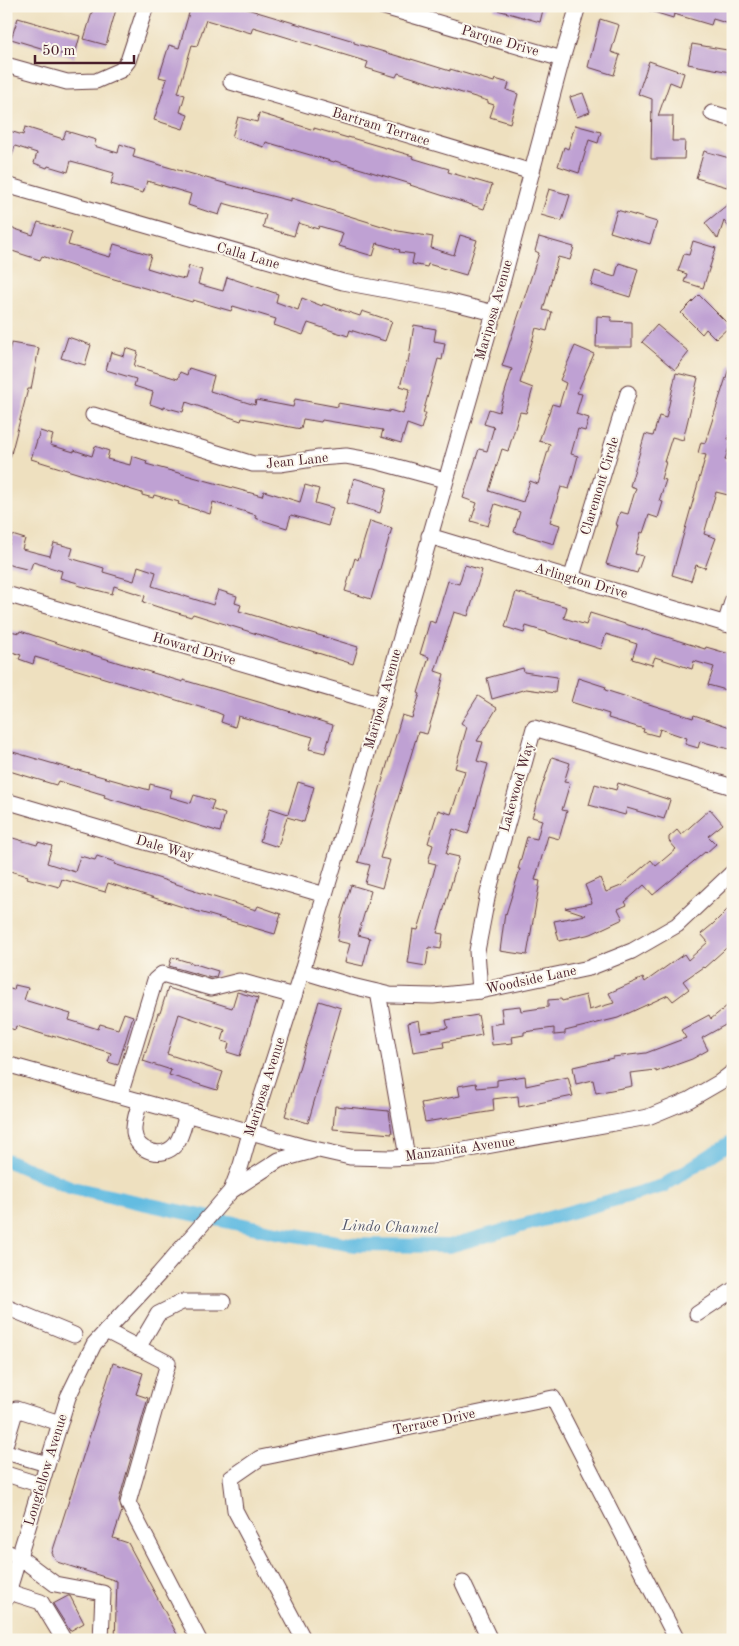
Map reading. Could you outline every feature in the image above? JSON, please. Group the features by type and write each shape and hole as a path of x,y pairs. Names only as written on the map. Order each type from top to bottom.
{"street":[{"path":"6,66 67,82 96,81 122,70 128,61 146,6"},
{"name":"Parque Drive","path":"381,6 562,58"},
{"name":"Mariposa Avenue","path":"94,1344 160,1274 231,1191 241,1166 382,704 494,312 562,58 578,6"},
{"name":"Bartram Terrace","path":"231,82 532,172"},
{"path":"712,113 733,119"},
{"name":"Calla Lane","path":"6,184 343,282 447,301 494,312"},
{"name":"Claremont Circle","path":"571,579 628,392"},
{"name":"Jean Lane","path":"93,415 253,464 280,464 346,456 375,461 445,480"},
{"name":"Arlington Drive","path":"429,536 729,625"},
{"name":"Howard Drive","path":"6,594 382,704"},
{"path":"729,625 733,599"},
{"name":"Lakewood Way","path":"480,991 477,951 488,893 534,728 733,786"},
{"name":"Dale Way","path":"6,801 325,895"},
{"name":"Woodside Lane","path":"302,971 390,995 433,996 480,991 590,968 632,951 678,925 733,872"},
{"path":"120,1095 155,980 162,974 211,988 239,981 294,996"},
{"path":"378,992 407,1158"},
{"name":"Manzanita Avenue","path":"6,1064 315,1150 350,1157 407,1158 431,1156 648,1117 689,1100 733,1072"},
{"path":"140,1101 134,1133 136,1141 148,1151 164,1152 171,1149 180,1136 187,1114"},
{"path":"231,1191 279,1160 315,1150"},
{"path":"697,1314 733,1290"},
{"path":"138,1348 158,1314 182,1302 223,1302"},
{"path":"7,1310 74,1335"},
{"path":"106,1331 174,1364 128,1503 199,1640"},
{"name":"Longfellow Avenue","path":"7,1594 12,1554 41,1485 68,1397 94,1344"},
{"name":"Terrace Drive","path":"304,1640 235,1510 231,1478 260,1458 553,1398 677,1640"},
{"path":"6,1442 16,1409 60,1423"},
{"path":"6,1452 48,1464"},
{"path":"6,1474 41,1485"},
{"path":"12,1554 55,1584 103,1593 102,1640"},
{"path":"463,1582 490,1640"},
{"path":"7,1594 41,1602 64,1640"}],"building":[{"path":"94,6 117,6 106,45 84,39"},
{"path":"191,6 237,6 411,60 494,82 495,79 509,83 507,90 518,94 510,123 490,117 494,105 488,103 488,101 398,73 396,77 366,68 368,62 253,27 251,33 206,20 197,46 192,45 178,93 185,95 180,112 188,115 183,129 154,120 167,79 159,77 169,45 179,48"},
{"path":"495,6 544,6 540,22 494,9"},
{"path":"645,6 733,6 733,25 713,19 711,25 674,14 673,18 644,9"},
{"path":"18,18 80,36 74,58 11,39"},
{"path":"600,19 619,25 611,52 620,55 614,75 588,67"},
{"path":"692,44 733,51 730,72 688,64"},
{"path":"649,61 684,73 680,86 670,82 658,116 673,116 672,141 685,141 684,159 651,159 652,99 638,94"},
{"path":"583,93 590,112 577,117 570,97"},
{"path":"259,113 314,130 314,128 413,156 412,158 449,169 448,172 492,185 484,209 335,161 266,142 264,147 232,137 238,117 257,122"},
{"path":"575,125 601,132 598,143 589,140 579,173 558,166 564,147 568,149"},
{"path":"25,127 63,139 66,131 96,140 94,146 118,153 120,144 135,149 133,157 252,191 291,201 291,198 398,231 433,237 431,248 454,255 460,235 477,240 466,275 428,264 427,267 412,264 414,254 399,252 400,250 377,243 373,256 339,246 343,233 319,226 318,229 298,223 294,236 263,227 266,215 223,203 219,215 188,205 191,194 147,181 143,193 124,188 111,184 114,173 71,161 68,172 48,166 47,168 34,163 37,153 15,146 9,165 6,165 6,130 23,135"},
{"path":"704,151 733,159 727,187 696,178"},
{"path":"549,189 570,195 562,221 541,215"},
{"path":"733,200 733,232 724,221 718,239 705,223"},
{"path":"617,210 657,222 650,244 610,232"},
{"path":"38,222 72,232 68,245 110,257 114,244 151,255 147,268 176,277 185,279 189,266 202,270 198,284 223,291 227,277 278,294 276,302 298,310 302,298 322,306 323,304 360,316 362,311 392,321 385,341 350,330 348,336 308,323 303,335 274,325 276,319 233,306 231,311 193,300 192,302 42,256 40,260 6,249 6,226 33,235"},
{"path":"539,237 574,247 570,260 558,257 543,310 552,312 547,331 536,328 520,383 533,388 526,413 520,412 508,451 502,449 489,491 523,502 530,481 538,484 550,444 539,441 552,404 559,406 566,383 560,380 575,346 594,354 577,393 582,394 576,414 589,418 585,431 578,429 571,454 578,456 569,489 561,487 550,522 560,525 554,544 514,532 520,512 495,504 488,526 471,521 477,503 463,498 479,449 487,451 494,427 484,424 489,409 499,412 512,369 502,366 539,253 535,251"},
{"path":"693,241 716,248 703,288 684,282 687,274 678,271 684,254 689,255"},
{"path":"619,263 638,269 630,297 591,285 595,271 615,277"},
{"path":"699,295 730,326 716,339 706,329 702,334 681,313"},
{"path":"597,316 611,317 611,321 632,322 632,347 596,347"},
{"path":"414,325 436,329 434,341 445,343 442,360 438,359 423,413 426,413 421,429 407,424 401,443 381,437 383,430 322,420 321,422 303,419 301,429 242,418 241,421 186,402 183,412 164,407 164,409 150,404 153,392 134,386 136,379 106,370 111,352 124,356 126,348 138,352 134,366 178,379 180,372 187,375 189,368 214,376 210,391 255,405 256,400 293,407 295,399 338,407 338,403 389,412 389,410 403,414 410,389 400,386 408,363"},
{"path":"657,325 689,352 675,370 642,342"},
{"path":"68,337 91,345 85,365 61,358"},
{"path":"11,343 39,348 31,389 28,389 10,458 6,457 6,395 9,385 6,384 6,365"},
{"path":"730,365 733,365 733,424 728,439 731,440 725,460 733,462 733,478 728,495 716,492 704,534 716,538 705,568 696,565 691,581 672,575 706,455 698,453 701,442 705,443"},
{"path":"676,373 698,378 683,440 672,437 664,462 666,462 661,479 666,480 659,501 663,502 658,518 649,515 643,533 641,532 635,554 643,556 637,573 606,564 620,512 628,514 636,488 630,486 645,434 653,436 659,416 666,418"},
{"path":"40,431 53,435 50,445 92,456 95,446 109,451 107,459 130,465 132,456 147,461 146,464 262,496 264,491 300,502 305,485 319,489 315,503 333,508 328,526 291,515 287,528 255,518 256,515 213,502 210,514 178,504 179,502 154,495 153,498 142,495 142,493 31,459"},
{"path":"354,478 387,488 380,513 347,503"},
{"path":"370,521 392,528 371,599 345,591 355,558 358,560"},
{"path":"12,535 25,539 22,549 50,556 54,543 73,548 70,558 104,568 103,572 134,581 138,566 156,572 152,586 213,605 218,590 237,596 235,603 241,605 239,611 358,647 353,664 193,614 191,617 158,607 143,602 145,596 114,586 112,594 77,585 78,583 60,578 62,571 33,562 30,570 6,564 6,544 9,545"},
{"path":"465,565 482,570 468,616 454,612 435,671 444,674 427,734 418,732 380,858 390,860 382,888 365,883 370,865 358,862 402,715 412,718 420,694 418,693 429,657 420,654 430,621 435,623 448,581 459,584"},
{"path":"516,592 567,607 564,618 586,625 590,613 705,649 706,647 733,655 733,692 708,685 714,667 694,661 692,669 655,657 652,665 632,659 637,644 606,634 601,649 526,626 524,633 505,627"},
{"path":"6,630 19,633 20,631 183,682 183,680 333,725 325,753 309,749 313,737 238,716 235,727 221,722 223,715 216,712 35,657 33,664 19,659 21,655 6,650"},
{"path":"523,668 524,672 557,677 555,693 526,689 492,699 487,678"},
{"path":"578,678 606,687 605,690 693,718 694,715 733,728 733,750 700,741 698,748 685,744 687,738 660,729 658,736 643,732 644,729 608,718 609,714 571,702"},
{"path":"478,696 497,708 477,741 483,742 477,761 488,764 468,834 453,829 446,854 459,857 437,933 443,934 441,949 429,947 426,966 408,963 413,929 418,930 436,864 428,862 433,845 428,843 438,810 451,814 465,771 455,768 467,727 461,723"},
{"path":"6,750 149,790 150,784 172,790 170,797 191,803 194,795 214,801 211,809 225,814 220,832 58,781 56,785 6,770"},
{"path":"552,757 570,763 564,782 570,783 562,810 567,811 559,839 548,836 535,880 540,881 527,955 500,951 505,913 520,869 518,869 527,837 537,839 542,820 532,817"},
{"path":"298,782 314,787 304,822 287,817 278,847 260,841 270,808 288,814"},
{"path":"618,783 670,800 664,819 627,808 625,815 589,805 595,784 616,790"},
{"path":"710,809 723,824 708,836 716,844 706,853 653,895 644,885 625,902 627,905 618,909 623,919 591,934 559,941 554,921 586,915 565,908 592,903 585,885 600,878 606,892 621,886 651,860 656,866 676,849 669,841 669,837 677,830 681,835"},
{"path":"6,836 37,845 38,842 52,846 47,863 75,872 80,856 95,860 97,856 115,862 114,864 194,891 256,910 258,906 281,914 275,934 108,883 105,892 62,879 59,887 27,878 28,876 6,870"},
{"path":"351,885 371,891 358,935 370,938 363,966 345,962 350,944 337,941 341,918"},
{"path":"733,904 733,942 704,968 683,981 689,989 673,1001 668,995 618,1018 565,1031 565,1034 554,1035 554,1028 524,1032 524,1035 512,1037 513,1043 492,1045 490,1025 503,1023 501,1008 520,1006 521,1011 548,1007 548,1000 561,999 562,1001 586,995 589,1010 614,1003 609,993 643,978 645,982 684,954 688,960 708,942 701,934"},
{"path":"172,957 218,971 216,977 211,978 169,966"},
{"path":"15,985 28,988 24,1000 71,1014 69,1020 98,1029 100,1024 118,1029 124,1013 133,1016 118,1065 108,1062 111,1053 16,1026 15,1030 6,1027 6,988 14,990"},
{"path":"168,988 232,1008 237,992 258,998 240,1056 227,1052 229,1043 222,1041 225,1030 179,1014 167,1054 223,1072 217,1090 169,1075 171,1070 143,1061"},
{"path":"319,1001 341,1008 308,1123 285,1116"},
{"path":"733,1001 733,1032 727,1024 702,1038 708,1050 692,1059 656,1072 656,1070 630,1073 632,1086 596,1093 593,1080 576,1084 573,1067 613,1057 646,1053 686,1038 681,1030 709,1015 711,1019"},
{"path":"478,1015 482,1035 443,1042 444,1047 413,1052 408,1023 419,1020 421,1032 448,1028 446,1020"},
{"path":"525,1076 526,1086 568,1077 573,1096 519,1107 518,1096 493,1099 494,1111 425,1122 421,1103 460,1096 458,1086 476,1083 477,1088 497,1086 497,1080"},
{"path":"335,1106 389,1111 392,1134 333,1129"},
{"path":"113,1363 143,1373 136,1394 148,1398 119,1500 122,1511 113,1538 128,1543 180,1640 115,1640 117,1581 57,1562 52,1553"},
{"path":"70,1596 84,1623 70,1631 53,1604"}],"waterway":[{"name":"Lindo Channel","path":"6,1160 72,1188 271,1231 355,1245 449,1246 663,1186 733,1141"}]}
